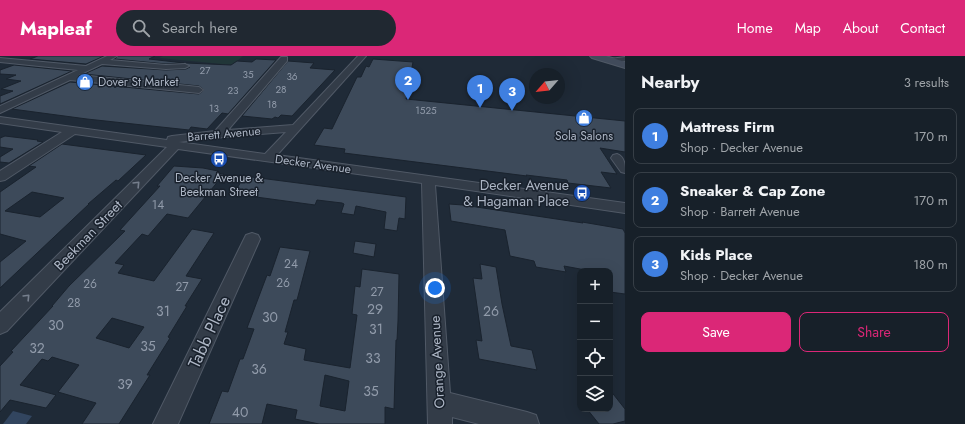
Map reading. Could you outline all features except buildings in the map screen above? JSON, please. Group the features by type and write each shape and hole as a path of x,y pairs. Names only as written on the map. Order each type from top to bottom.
{"main road":[{"path":"595,56 625,65"}],"street":[{"path":"0,110 113,56"},
{"name":"Barrett Avenue","path":"268,158 294,128 362,56"},
{"path":"202,149 220,133 284,59"},
{"path":"613,61 625,59"},
{"path":"0,60 87,68"},
{"path":"101,62 166,67 185,66"},
{"path":"69,77 199,90"},
{"name":"Decker Avenue","path":"0,120 428,179 625,208"},
{"name":"Barrett Avenue","path":"154,141 220,133 294,128"},
{"path":"0,177 73,130"},
{"name":"Beekman Street","path":"0,325 175,145"},
{"path":"617,158 625,169"},
{"name":"Orange Avenue","path":"428,179 440,413"},
{"name":"Tabb Place","path":"165,424 252,239"},
{"path":"440,413 527,424"}],"green space":[{"path":"163,56 243,56 232,65 159,58"}],"water":[{"path":"13,411 32,416 26,424 3,424"}],"place":[{"name":"Dover St Market","path":"85,82"},
{"name":"Sneaker & Cap Zone","path":"408,100"},
{"name":"Mattress Firm","path":"480,108"},
{"name":"Kids Place","path":"512,111"},
{"name":"Sola Salons","path":"584,118"},
{"name":"Decker Avenue & Beekman Street","path":"219,159"},
{"name":"Decker Avenue & Hagaman Place","path":"582,193"}]}
